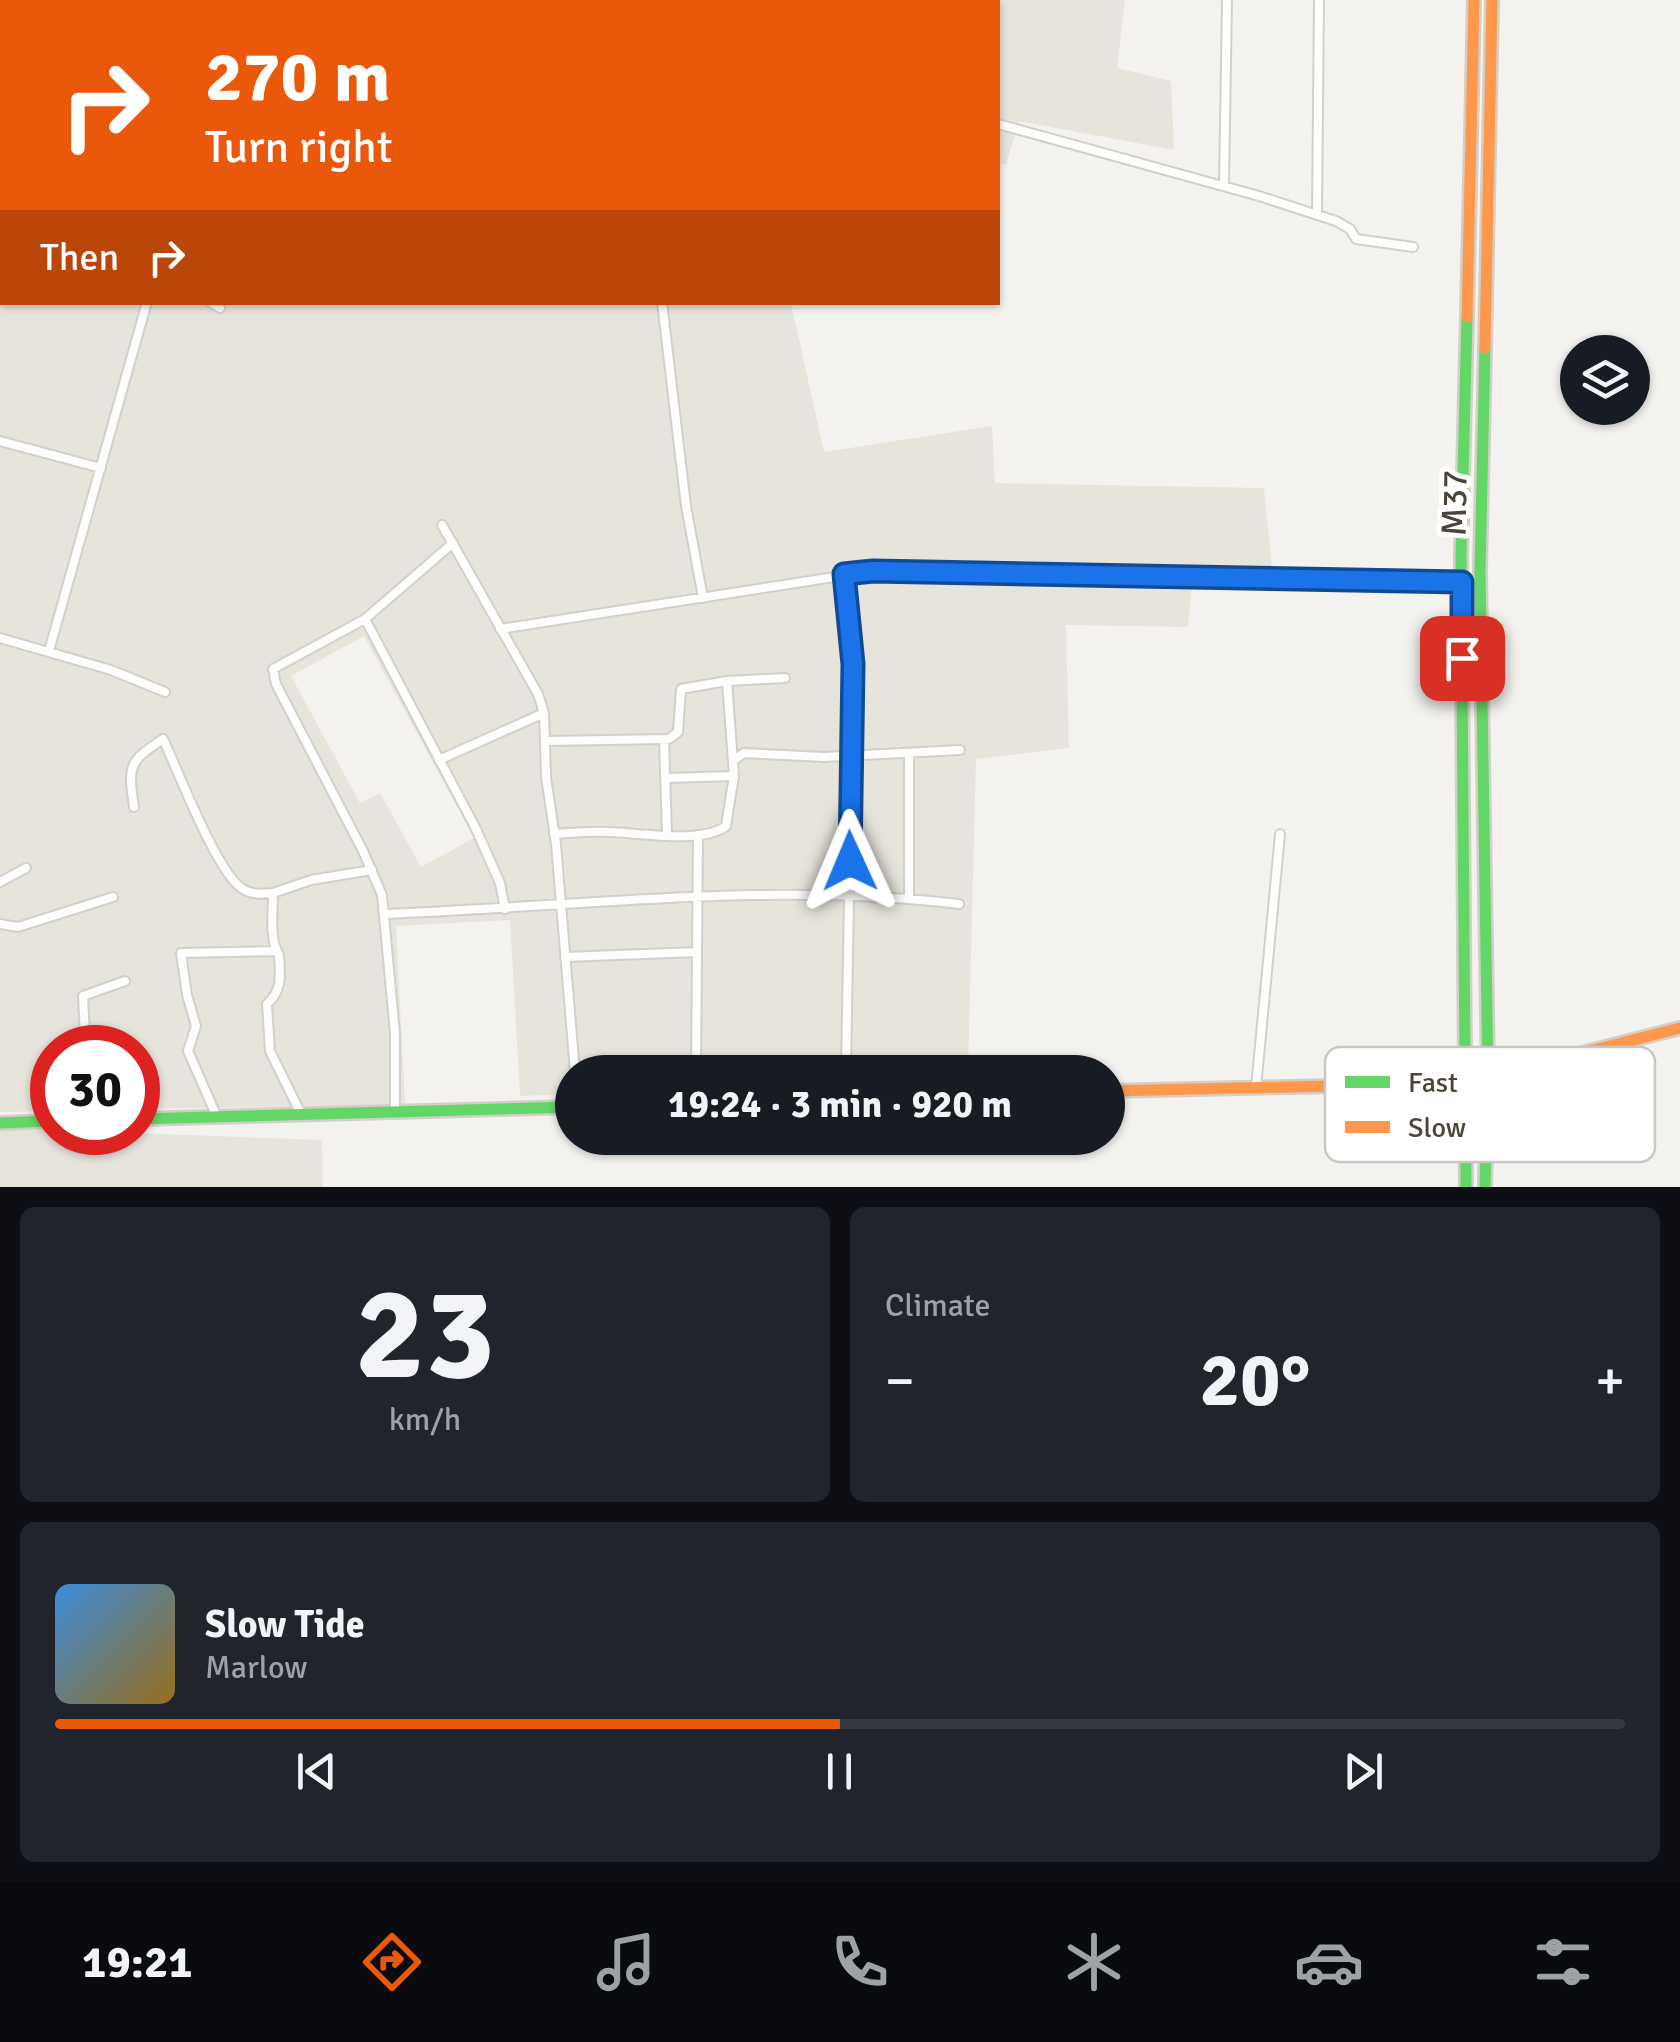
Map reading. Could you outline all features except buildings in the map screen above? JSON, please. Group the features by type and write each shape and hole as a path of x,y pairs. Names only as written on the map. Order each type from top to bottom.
{"main road":[{"name":"M37","path":"1466,1047 1462,582 1474,0"},
{"name":"M37","path":"1488,1047 1480,571 1492,0"},
{"path":"1469,223 1488,222"},
{"path":"1606,1047 1680,1028"},
{"path":"1125,1090 1325,1085"},
{"path":"160,1118 555,1107"},
{"path":"0,1123 30,1122"},
{"name":"M37","path":"1485,1187 1486,1162"}],"street":[{"path":"1224,186 1227,0"},
{"path":"1317,215 1318,0"},
{"path":"1000,125 1317,215 1350,229 1356,239 1413,247"},
{"path":"49,651 146,305"},
{"path":"215,305 220,308"},
{"path":"662,305 677,437 702,598"},
{"path":"0,441 101,468"},
{"path":"442,525 538,694 544,713 573,1055"},
{"path":"396,1111 385,914 372,870 276,684 273,669 364,619 452,543"},
{"path":"500,629 873,571 1462,582"},
{"path":"844,574 853,664 846,1055"},
{"path":"364,619 492,866 505,909"},
{"path":"0,638 111,670 165,692"},
{"path":"545,741 664,739 678,732 681,689 785,678"},
{"path":"554,834 698,835 717,833 726,826 734,760 726,682"},
{"path":"439,760 544,713"},
{"path":"134,807 129,770 138,755 162,738 212,848 240,888 256,894 273,893 310,880 372,870"},
{"path":"664,739 668,834"},
{"path":"734,760 744,753 849,756 960,750"},
{"path":"908,754 909,898"},
{"path":"667,778 734,776"},
{"path":"1256,1088 1280,834"},
{"path":"696,1055 698,835"},
{"path":"0,882 26,868"},
{"path":"273,893 280,982 278,994 267,1004 270,1051 301,1114"},
{"path":"385,914 851,896 959,904"},
{"path":"0,924 18,927 113,897"},
{"path":"216,1117 188,1051 196,1026 181,952 275,951"},
{"path":"564,956 697,952"},
{"path":"84,1025 83,996 126,981"}],"shaded area":[{"path":"1000,0 1125,0 1117,68 1171,81 1174,150 1019,121 1006,165 1000,164"},
{"path":"0,305 791,305 824,452 992,426 995,483 1264,488 1274,589 1192,586 1188,627 1066,625 1069,748 976,759 968,1055 555,1055 555,1095 520,1096 510,920 396,926 405,1105 160,1109 160,1025 30,1025 30,1111 0,1112","holes":["364,636 474,838 421,867 380,793 360,803 291,676"]},
{"path":"0,1128 30,1129 30,1155 160,1155 160,1134 322,1140 323,1187 0,1187"}],"traffic: fast":[{"path":"1465,1047 1461,555 1467,317"},
{"path":"1485,348 1480,571 1488,1047"},
{"path":"160,1118 555,1107"},
{"path":"0,1123 30,1122"},
{"path":"1466,1162 1466,1187"},
{"path":"1485,1187 1486,1162"}],"traffic: slow":[{"path":"1467,317 1474,0"},
{"path":"1485,348 1492,0"},
{"path":"1606,1047 1680,1028"},
{"path":"1125,1091 1325,1086"}],"route":[{"path":"850,861 853,664 844,574 873,571 1462,582 1462,658"}]}
